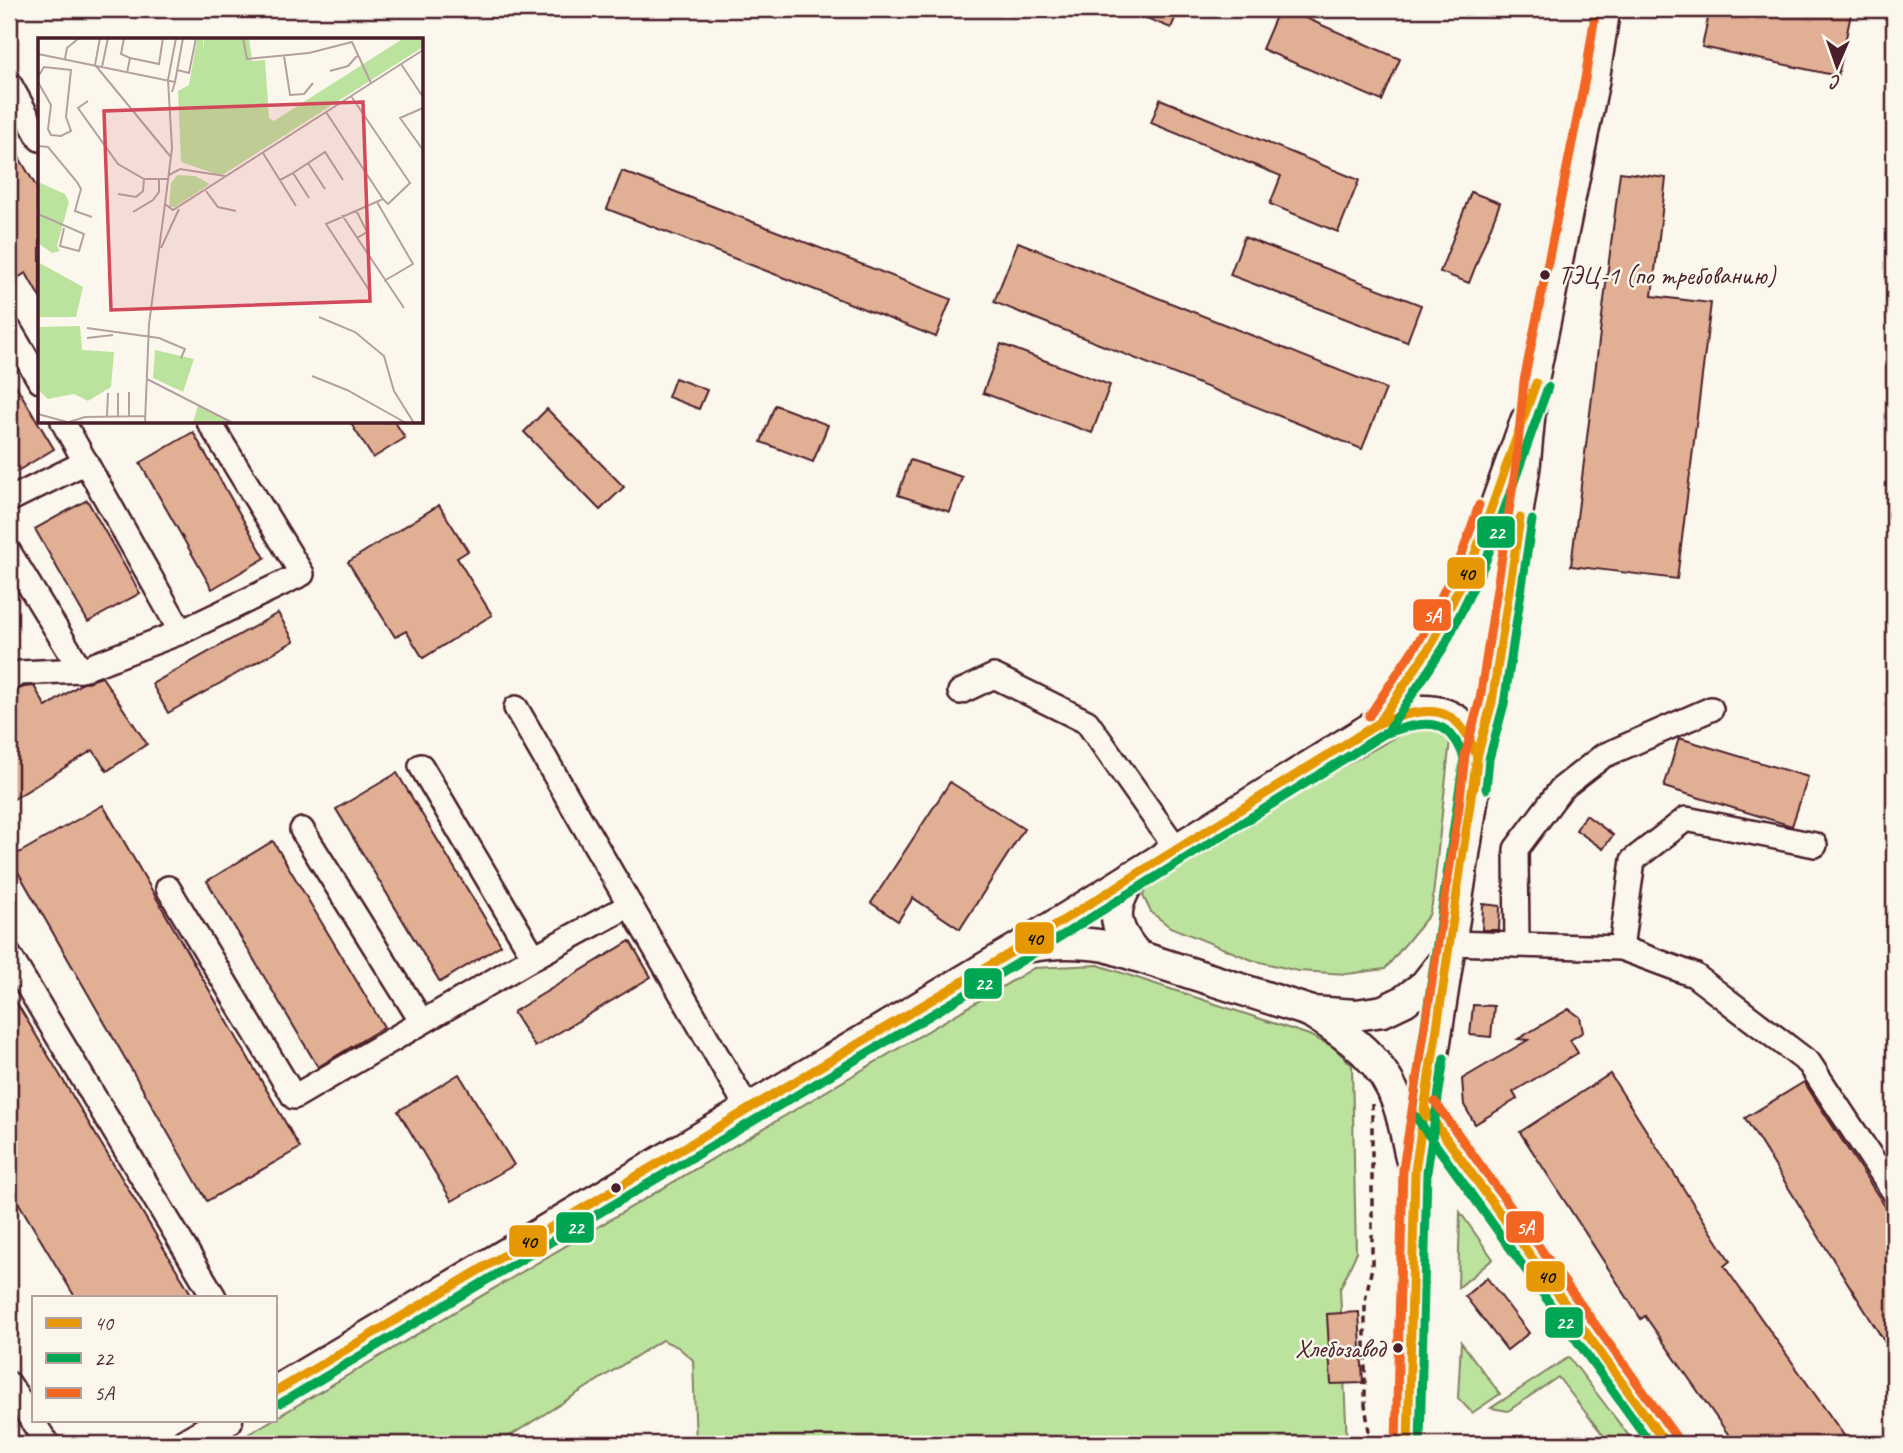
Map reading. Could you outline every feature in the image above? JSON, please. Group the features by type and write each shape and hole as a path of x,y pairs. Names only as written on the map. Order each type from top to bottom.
{"main road":[{"path":"276,1391 1017,949 1379,723 1422,711 1453,718 1465,726 1472,738 1481,745 1415,1171 1408,1444"},
{"path":"1133,876 1124,889 1116,917 1118,930 1136,954"},
{"path":"1017,949 1049,942 1079,942 1106,946 1312,1012 1356,1015 1383,1011 1404,1001 1424,985 1449,950"},
{"path":"1312,1012 1349,1036 1369,1054 1385,1075 1398,1104 1415,1171"},
{"path":"1425,1109 1666,1444"},
{"path":"186,1444 224,1422"}],"street":[{"path":"1481,745 1528,467 1536,383 1597,81 1607,11"},
{"path":"9,83 38,135"},
{"path":"9,328 38,378"},
{"path":"1379,723 1433,642 1473,559 1536,383"},
{"path":"64,424 181,632"},
{"path":"9,679 20,673 80,670 181,632 302,574 210,424"},
{"path":"9,500 86,462"},
{"path":"9,552 80,670"},
{"path":"960,692 994,676 1087,722 1177,848"},
{"path":"516,708 748,1109"},
{"path":"1517,945 1516,849 1561,789 1602,756 1711,709"},
{"path":"421,766 534,957"},
{"path":"1621,948 1633,860 1686,819 1815,845"},
{"path":"302,830 422,1022"},
{"path":"168,888 295,1097 534,957 630,905"},
{"path":"1449,950 1517,945 1621,948 1694,975 1809,1063 1894,1192"},
{"path":"9,955 213,1296"},
{"path":"9,1384 32,1420"},
{"path":"33,1422 47,1444"}],"path":[{"path":"1371,1444 1365,1405 1365,1301 1372,1267 1372,1093"}],"green space":[{"path":"1424,728 1440,730 1450,740 1432,905 1429,915 1385,969 1347,974 1298,971 1252,960 1170,927 1151,912 1143,896 1152,874 1405,732"},
{"path":"1098,965 1309,1035 1332,1046 1352,1065 1356,1254 1340,1289 1347,1444 696,1444 693,1360 678,1347 662,1340 497,1444 232,1444 269,1422 276,1422 276,1418 1034,968"},
{"path":"1460,1212 1493,1259 1458,1288"},
{"path":"1461,1342 1500,1394 1472,1413 1458,1398"},
{"path":"1569,1357 1635,1444 1610,1444 1558,1377 1508,1411 1491,1408"}],"building":[{"path":"1124,9 1179,9 1171,28"},
{"path":"1279,9 1285,9 1400,59 1382,101 1262,49"},
{"path":"1710,9 1852,9 1838,76 1702,47"},
{"path":"1160,99 1359,180 1338,232 1270,204 1281,176 1151,123"},
{"path":"9,140 38,190 38,294 26,273 9,283"},
{"path":"622,171 951,299 936,337 607,209"},
{"path":"1620,172 1666,178 1652,296 1711,303 1677,579 1571,566"},
{"path":"1471,192 1500,203 1469,283 1440,272"},
{"path":"1244,237 1421,305 1407,342 1230,275"},
{"path":"1018,242 1386,389 1362,449 994,302"},
{"path":"1001,344 1110,385 1092,433 983,393"},
{"path":"9,374 54,449 9,476"},
{"path":"675,378 707,390 699,409 668,397"},
{"path":"775,405 828,425 813,462 761,442"},
{"path":"547,409 624,487 600,510 524,432"},
{"path":"351,424 396,424 405,438 373,458"},
{"path":"193,432 265,558 212,589 140,463"},
{"path":"910,460 962,477 950,512 898,495"},
{"path":"87,500 140,593 88,622 35,529"},
{"path":"439,505 468,551 457,558 492,615 423,658 406,631 395,637 348,562"},
{"path":"278,613 294,641 168,713 152,684"},
{"path":"102,677 147,744 107,771 93,750 9,802 9,693 34,686 46,707 81,684"},
{"path":"1679,738 1808,777 1792,826 1664,787"},
{"path":"397,773 501,945 440,982 336,809"},
{"path":"950,782 1024,829 960,929 913,898 898,921 871,903"},
{"path":"103,805 300,1148 207,1201 10,858"},
{"path":"1586,815 1613,835 1603,849 1576,830"},
{"path":"273,841 384,1027 318,1067 207,881"},
{"path":"1483,904 1500,906 1499,930 1482,930"},
{"path":"630,941 651,977 535,1047 513,1012"},
{"path":"9,990 192,1296 74,1296 9,1187"},
{"path":"1473,1005 1494,1006 1491,1037 1470,1035"},
{"path":"1569,1009 1580,1017 1583,1032 1570,1040 1578,1053 1513,1092 1517,1099 1475,1124 1464,1105 1462,1079 1528,1040 1518,1039"},
{"path":"459,1074 514,1165 452,1201 398,1111"},
{"path":"1610,1074 1730,1261 1724,1266 1850,1444 1735,1444 1645,1316 1641,1319 1520,1132"},
{"path":"1804,1082 1894,1220 1894,1357 1745,1118"},
{"path":"1487,1278 1529,1333 1507,1350 1465,1296"},
{"path":"1359,1312 1363,1383 1331,1384 1327,1314"}],"transit line":[{"name":"5А","path":"1396,1444 1403,1169 1465,755 1480,699 1516,465 1524,381 1585,79 1596,9"},
{"name":"40","path":"1355,738 1379,723 1433,642 1473,559 1536,383"},
{"name":"22","path":"1361,748 1388,731 1444,647 1485,563 1548,387"},
{"name":"5А","path":"1369,716 1422,636 1462,554 1479,505"},
{"name":"40","path":"1474,788 1477,757 1492,702 1520,518"},
{"name":"22","path":"1486,789 1489,759 1504,704 1532,520"},
{"name":"40","path":"276,1391 1017,949 1379,723 1412,713 1427,712 1451,717 1461,726 1477,757 1425,1109"},
{"name":"22","path":"281,1403 1023,960 1384,734 1422,724 1442,728 1451,734 1464,758 1413,1107"},
{"name":"40","path":"1408,1444 1415,1171 1432,1056"},
{"name":"22","path":"1420,1444 1427,1172 1444,1058"},
{"name":"5А","path":"1435,1102 1676,1437"},
{"name":"40","path":"1425,1109 1666,1444"},
{"name":"22","path":"1415,1116 1651,1444"}],"place":[{"name":"ТЭЦ-1 (по требованию)","path":"1545,275"},
{"name":"Хлебозавод","path":"1398,1348"}]}
